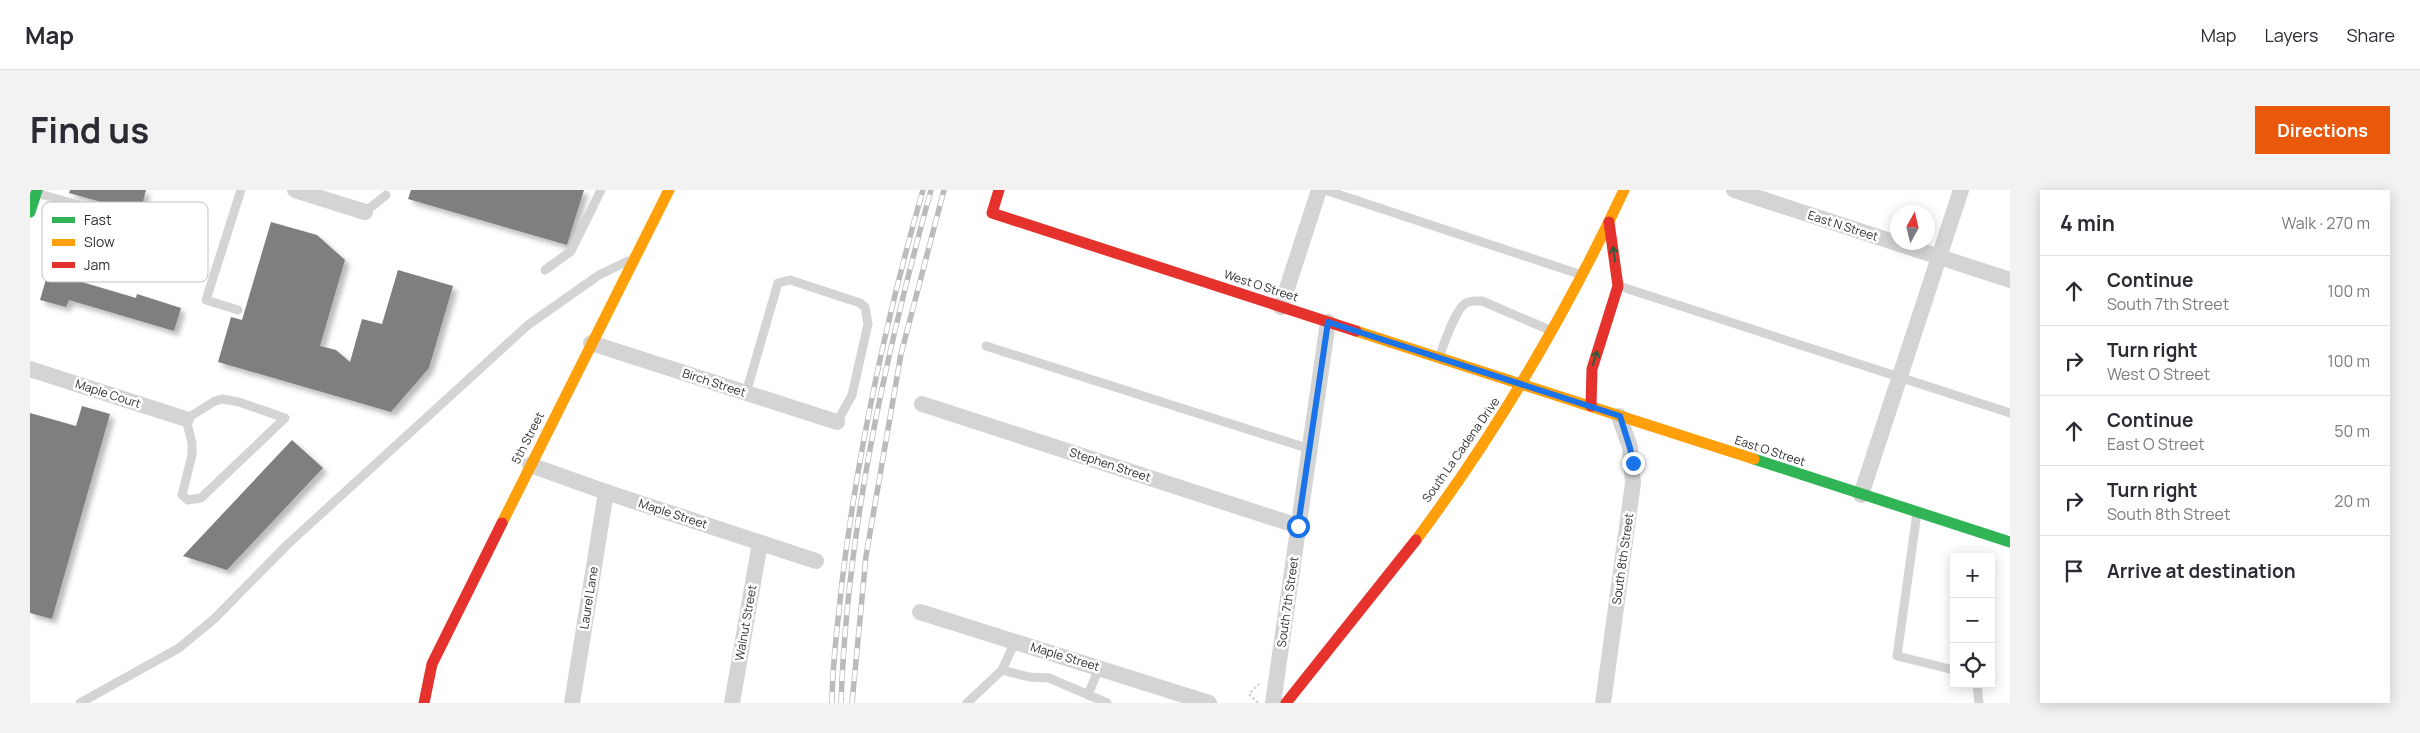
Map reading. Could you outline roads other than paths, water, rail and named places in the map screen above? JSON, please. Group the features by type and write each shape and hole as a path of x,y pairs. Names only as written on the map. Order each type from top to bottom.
{"street":[{"path":"295,190 365,212"},
{"name":"5th Street","path":"424,703 432,664 669,190"},
{"name":"West O Street","path":"1000,190 992,213 1522,385"},
{"path":"1281,307 1319,190"},
{"name":"South La Cadena Drive","path":"1286,703 1423,529 1471,463 1522,385 1610,222 1624,190"},
{"name":"East N Street","path":"1734,190 2010,280"},
{"path":"1861,495 1961,190"},
{"path":"30,212 37,191"},
{"path":"1591,406 1592,369 1618,286 1610,222"},
{"name":"South 7th Street","path":"1273,703 1328,322"},
{"name":"Birch Street","path":"591,343 838,422"},
{"name":"Maple Court","path":"30,369 186,419"},
{"name":"East O Street","path":"1522,385 2010,542"},
{"name":"Stephen Street","path":"922,404 1298,526"},
{"name":"South 8th Street","path":"1604,703 1633,483 1630,448 1620,416"},
{"name":"Maple Street","path":"530,465 816,561"},
{"name":"Laurel Lane","path":"572,703 606,492"},
{"name":"Walnut Street","path":"732,703 760,542"},
{"name":"Maple Street","path":"920,612 1205,702"}],"lane":[{"path":"238,310 206,300 241,190"},
{"path":"545,270 571,251 601,190"},
{"path":"1325,190 1582,275"},
{"path":"37,191 71,202"},
{"path":"365,212 386,195"},
{"path":"80,703 179,648 214,619 288,544 528,325 599,275 635,258"},
{"path":"746,393 778,283 790,280 860,302 865,308 868,324 852,395 838,422"},
{"path":"1618,286 2010,413"},
{"path":"1439,358 1458,311 1465,303 1482,301 1552,330"},
{"path":"986,346 1310,449"},
{"path":"222,399 239,402 285,418 201,498 188,500 182,495 192,456 192,443 186,419 215,401 222,399"},
{"path":"1917,512 1897,656 1950,669"},
{"path":"967,703 1002,670 1015,642"},
{"path":"1088,695 1099,668"},
{"path":"1002,670 1030,677 1049,678 1107,703"},
{"path":"1977,688 1979,703"}],"railway":[{"path":"832,703 834,658 842,582 856,483 885,336 923,190"},
{"path":"841,703 851,573 871,444 898,316 931,190"},
{"path":"852,703 866,556 901,354 944,190"}]}
